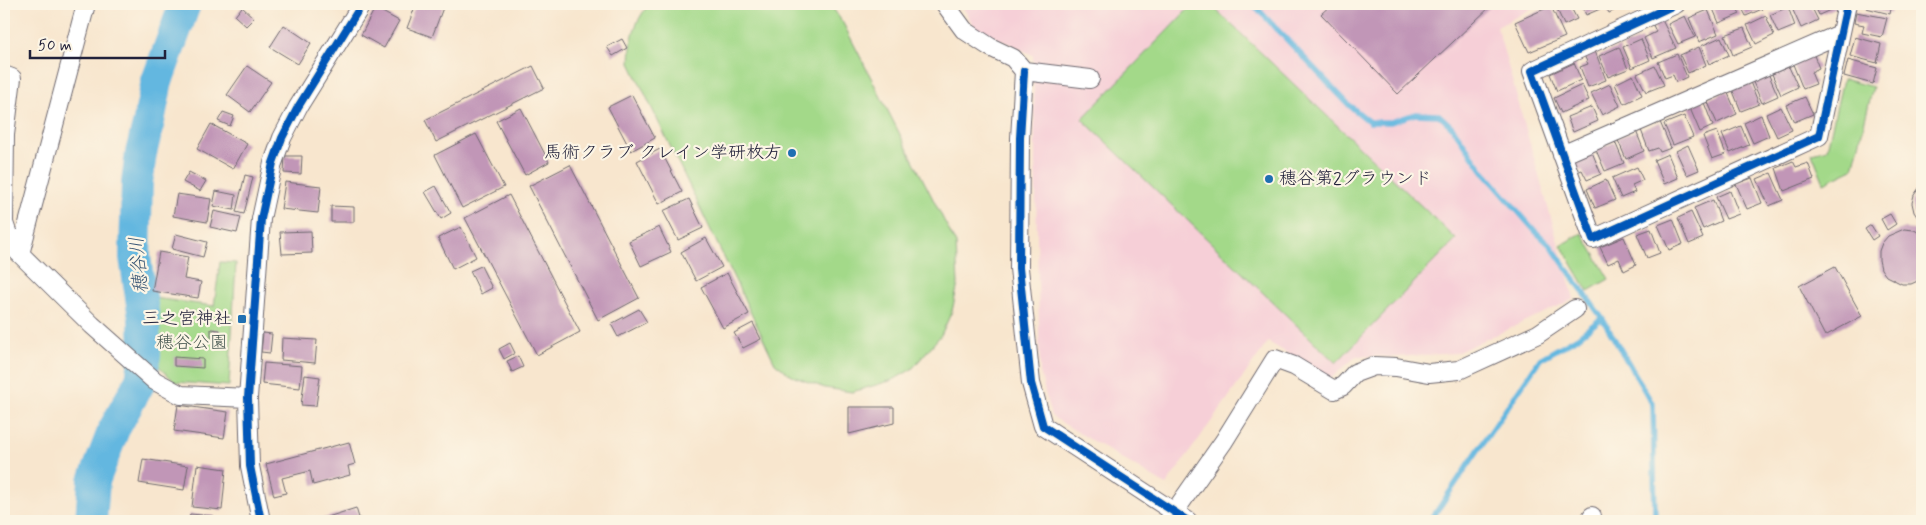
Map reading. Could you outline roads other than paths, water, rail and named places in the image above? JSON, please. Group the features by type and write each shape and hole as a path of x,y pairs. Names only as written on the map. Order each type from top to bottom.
{"street":[{"path":"20,254 86,4"},
{"path":"261,521 250,466 248,398 261,219 273,164 282,138 298,107 362,4"},
{"path":"945,4 964,30 990,47 1013,58 1024,71 1090,80"},
{"path":"1676,4 1532,71 1593,239 1819,136 1847,4"},
{"path":"1562,155 1840,34"},
{"path":"1024,71 1020,138 1019,268 1031,382 1043,426 1177,518 1275,359 1294,366 1334,390 1343,386 1355,373 1374,366 1396,367 1429,373 1459,370 1538,334 1575,309"},
{"path":"4,75 12,78 5,135 4,223 12,246 92,325 155,381 181,395 248,398"}],"waterway":[{"name":"穂谷川","path":"91,521 94,481 114,429 141,380 145,355 144,318 135,257 137,183 141,153 157,81 185,4"},
{"path":"1253,4 1350,106 1370,122 1391,122 1415,114 1439,115 1452,127 1483,171 1535,231 1550,245 1602,318 1653,405 1655,521"},
{"path":"1430,521 1540,359 1578,337 1602,318"}],"place":[{"name":"馬術クラブ クレイン学研枚方","path":"792,153"},
{"name":"穂谷第2グラウンド","path":"1269,179"},
{"name":"三之宮神社","path":"242,319"}],"park label":[{"name":"穂谷公園","path":"192,343"}]}
